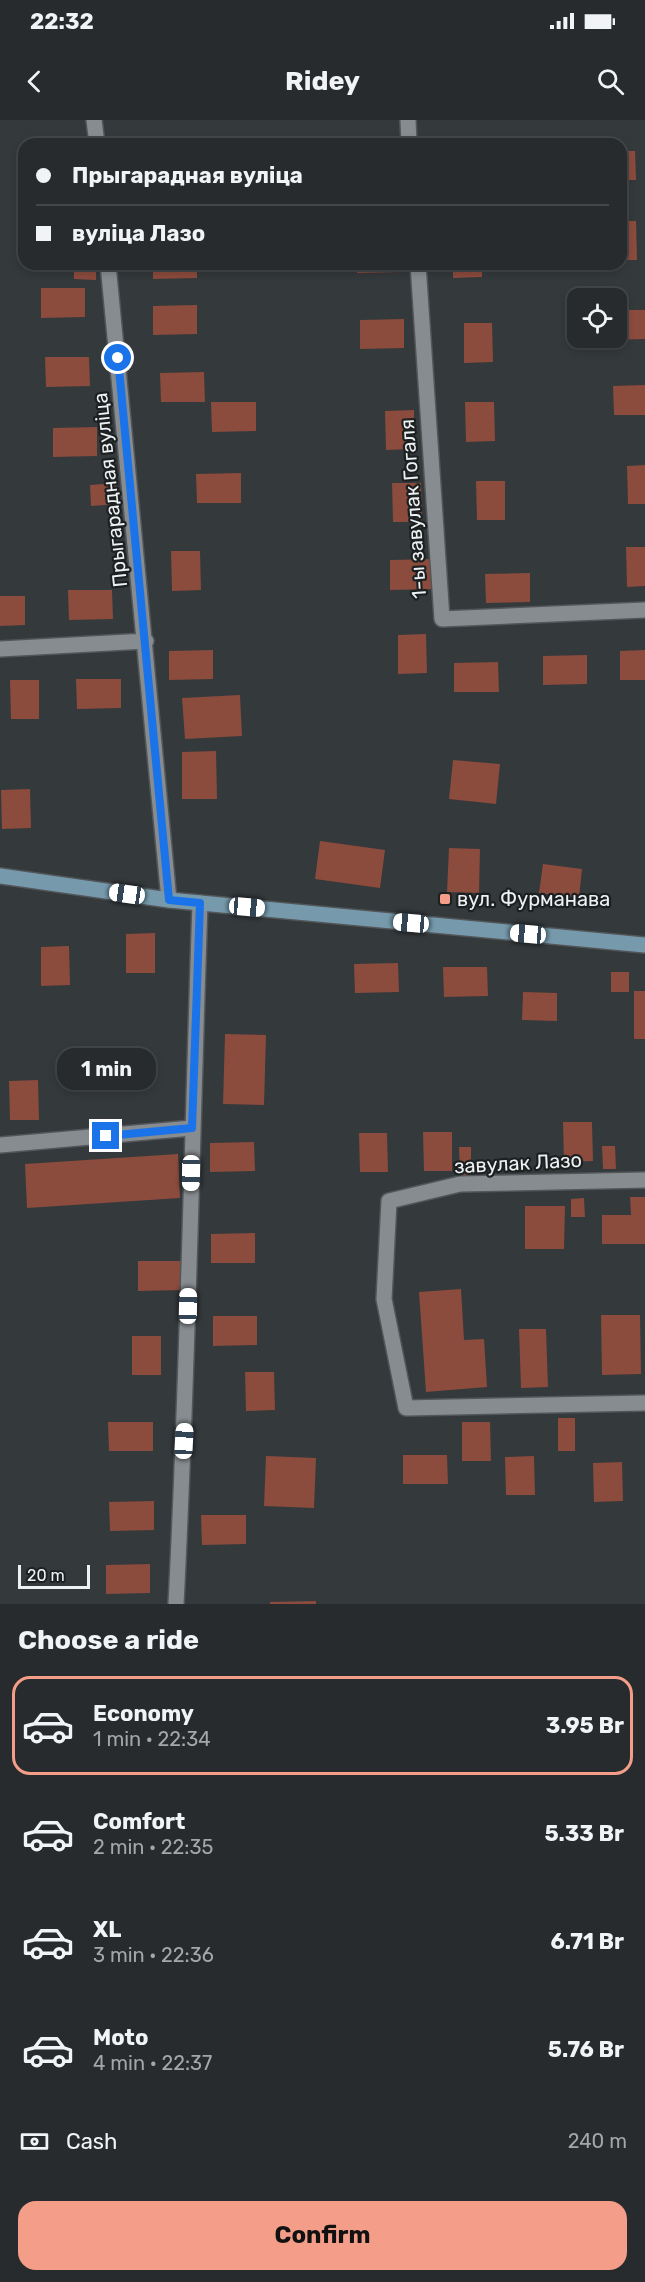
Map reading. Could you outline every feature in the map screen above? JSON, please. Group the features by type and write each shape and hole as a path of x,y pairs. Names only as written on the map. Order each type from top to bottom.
{"main road":[{"path":"0,876 169,900 645,945"}],"street":[{"path":"94,120 96,138"},
{"path":"408,120 409,138"},
{"name":"Прыгарадная вуліца","path":"109,270 146,641 169,900"},
{"name":"1-ы завулак Гогаля","path":"417,270 442,619 645,610"},
{"path":"0,650 146,641"},
{"path":"176,1604 186,1418 192,1128 200,903"},
{"path":"0,1145 192,1128"},
{"name":"завулак Лазо","path":"645,1180 460,1184 389,1201 384,1299 406,1408 645,1403"}],"building":[{"path":"627,151 635,151 636,180 627,180"},
{"path":"627,221 636,221 637,260 627,260"},
{"path":"74,270 96,270 96,280 74,279"},
{"path":"153,270 197,270 197,278 153,279"},
{"path":"357,270 401,270 401,272 357,273"},
{"path":"453,270 482,270 482,277 453,278"},
{"path":"41,288 85,288 85,317 41,318"},
{"path":"197,305 197,334 153,335 153,306"},
{"path":"627,310 645,310 645,339 627,339"},
{"path":"404,319 404,348 360,349 360,320"},
{"path":"464,323 492,323 493,362 464,363"},
{"path":"45,357 89,357 90,386 46,387"},
{"path":"204,372 205,402 161,402 160,373"},
{"path":"645,385 645,415 614,415 613,386"},
{"path":"211,402 256,402 256,431 212,432"},
{"path":"465,402 494,402 495,441 466,442"},
{"path":"414,410 414,449 386,450 385,411"},
{"path":"97,427 97,456 53,457 53,428"},
{"path":"645,465 645,504 628,504 627,466"},
{"path":"241,473 241,503 197,503 196,474"},
{"path":"476,481 505,481 505,520 477,520"},
{"path":"116,483 118,504 91,506 90,485"},
{"path":"392,483 421,483 422,522 393,522"},
{"path":"626,547 645,547 645,586 627,587"},
{"path":"171,551 200,551 201,590 172,591"},
{"path":"434,559 435,589 390,590 390,560"},
{"path":"530,573 530,602 486,603 485,574"},
{"path":"68,590 112,590 113,619 69,620"},
{"path":"0,596 25,596 25,625 0,626"},
{"path":"426,634 427,673 398,674 398,635"},
{"path":"213,650 213,679 169,680 169,651"},
{"path":"645,650 645,680 620,680 620,651"},
{"path":"587,655 587,684 543,685 543,656"},
{"path":"498,662 499,692 454,692 454,663"},
{"path":"76,679 121,679 121,708 77,709"},
{"path":"10,680 39,680 39,719 11,719"},
{"path":"240,695 242,736 185,739 182,698"},
{"path":"216,751 217,799 182,799 182,752"},
{"path":"453,760 500,764 496,804 449,799"},
{"path":"30,789 31,828 2,829 1,790"},
{"path":"320,841 385,850 380,888 315,879"},
{"path":"449,848 480,849 479,893 447,892"},
{"path":"543,864 582,869 579,898 539,893"},
{"path":"155,933 155,973 126,973 126,934"},
{"path":"69,946 70,985 41,986 41,947"},
{"path":"398,963 399,992 355,993 354,964"},
{"path":"443,967 487,967 488,996 444,997"},
{"path":"611,972 629,972 629,992 611,992"},
{"path":"634,991 645,991 645,1039 634,1039"},
{"path":"523,992 557,993 557,1021 522,1020"},
{"path":"225,1034 266,1035 264,1105 223,1104"},
{"path":"38,1080 39,1120 10,1120 9,1081"},
{"path":"563,1122 592,1122 593,1161 564,1162"},
{"path":"423,1132 452,1132 452,1171 424,1171"},
{"path":"359,1133 387,1133 388,1172 360,1172"},
{"path":"254,1142 255,1171 210,1172 210,1143"},
{"path":"602,1146 615,1146 616,1169 603,1169"},
{"path":"459,1147 471,1147 471,1175 460,1176"},
{"path":"178,1154 180,1198 27,1208 25,1164"},
{"path":"630,1197 645,1197 645,1244 602,1244 602,1215 631,1215"},
{"path":"584,1198 585,1217 571,1217 571,1199"},
{"path":"525,1206 565,1206 564,1249 525,1249"},
{"path":"255,1233 255,1263 211,1263 211,1234"},
{"path":"138,1261 182,1261 182,1290 138,1291"},
{"path":"461,1289 464,1340 484,1339 487,1387 426,1392 419,1292"},
{"path":"601,1315 640,1315 641,1374 602,1375"},
{"path":"213,1316 257,1316 257,1345 213,1346"},
{"path":"519,1329 546,1329 548,1387 521,1388"},
{"path":"132,1336 161,1336 161,1375 132,1375"},
{"path":"245,1372 274,1372 275,1410 246,1411"},
{"path":"558,1418 575,1418 575,1451 558,1451"},
{"path":"108,1422 153,1422 153,1451 109,1451"},
{"path":"462,1422 490,1422 491,1461 462,1461"},
{"path":"403,1455 447,1455 448,1484 403,1484"},
{"path":"266,1456 316,1458 314,1508 264,1506"},
{"path":"534,1456 535,1495 506,1495 505,1457"},
{"path":"622,1462 623,1501 594,1502 593,1463"},
{"path":"154,1501 154,1530 110,1531 109,1502"},
{"path":"201,1515 246,1515 246,1544 202,1545"},
{"path":"150,1564 150,1593 106,1594 106,1565"},
{"path":"316,1601 316,1604 270,1604 270,1602"}],"place":[{"name":"вул. Фурманава","path":"445,899"}],"route":[{"path":"106,1136 192,1128 200,903 169,900 118,358"}]}
